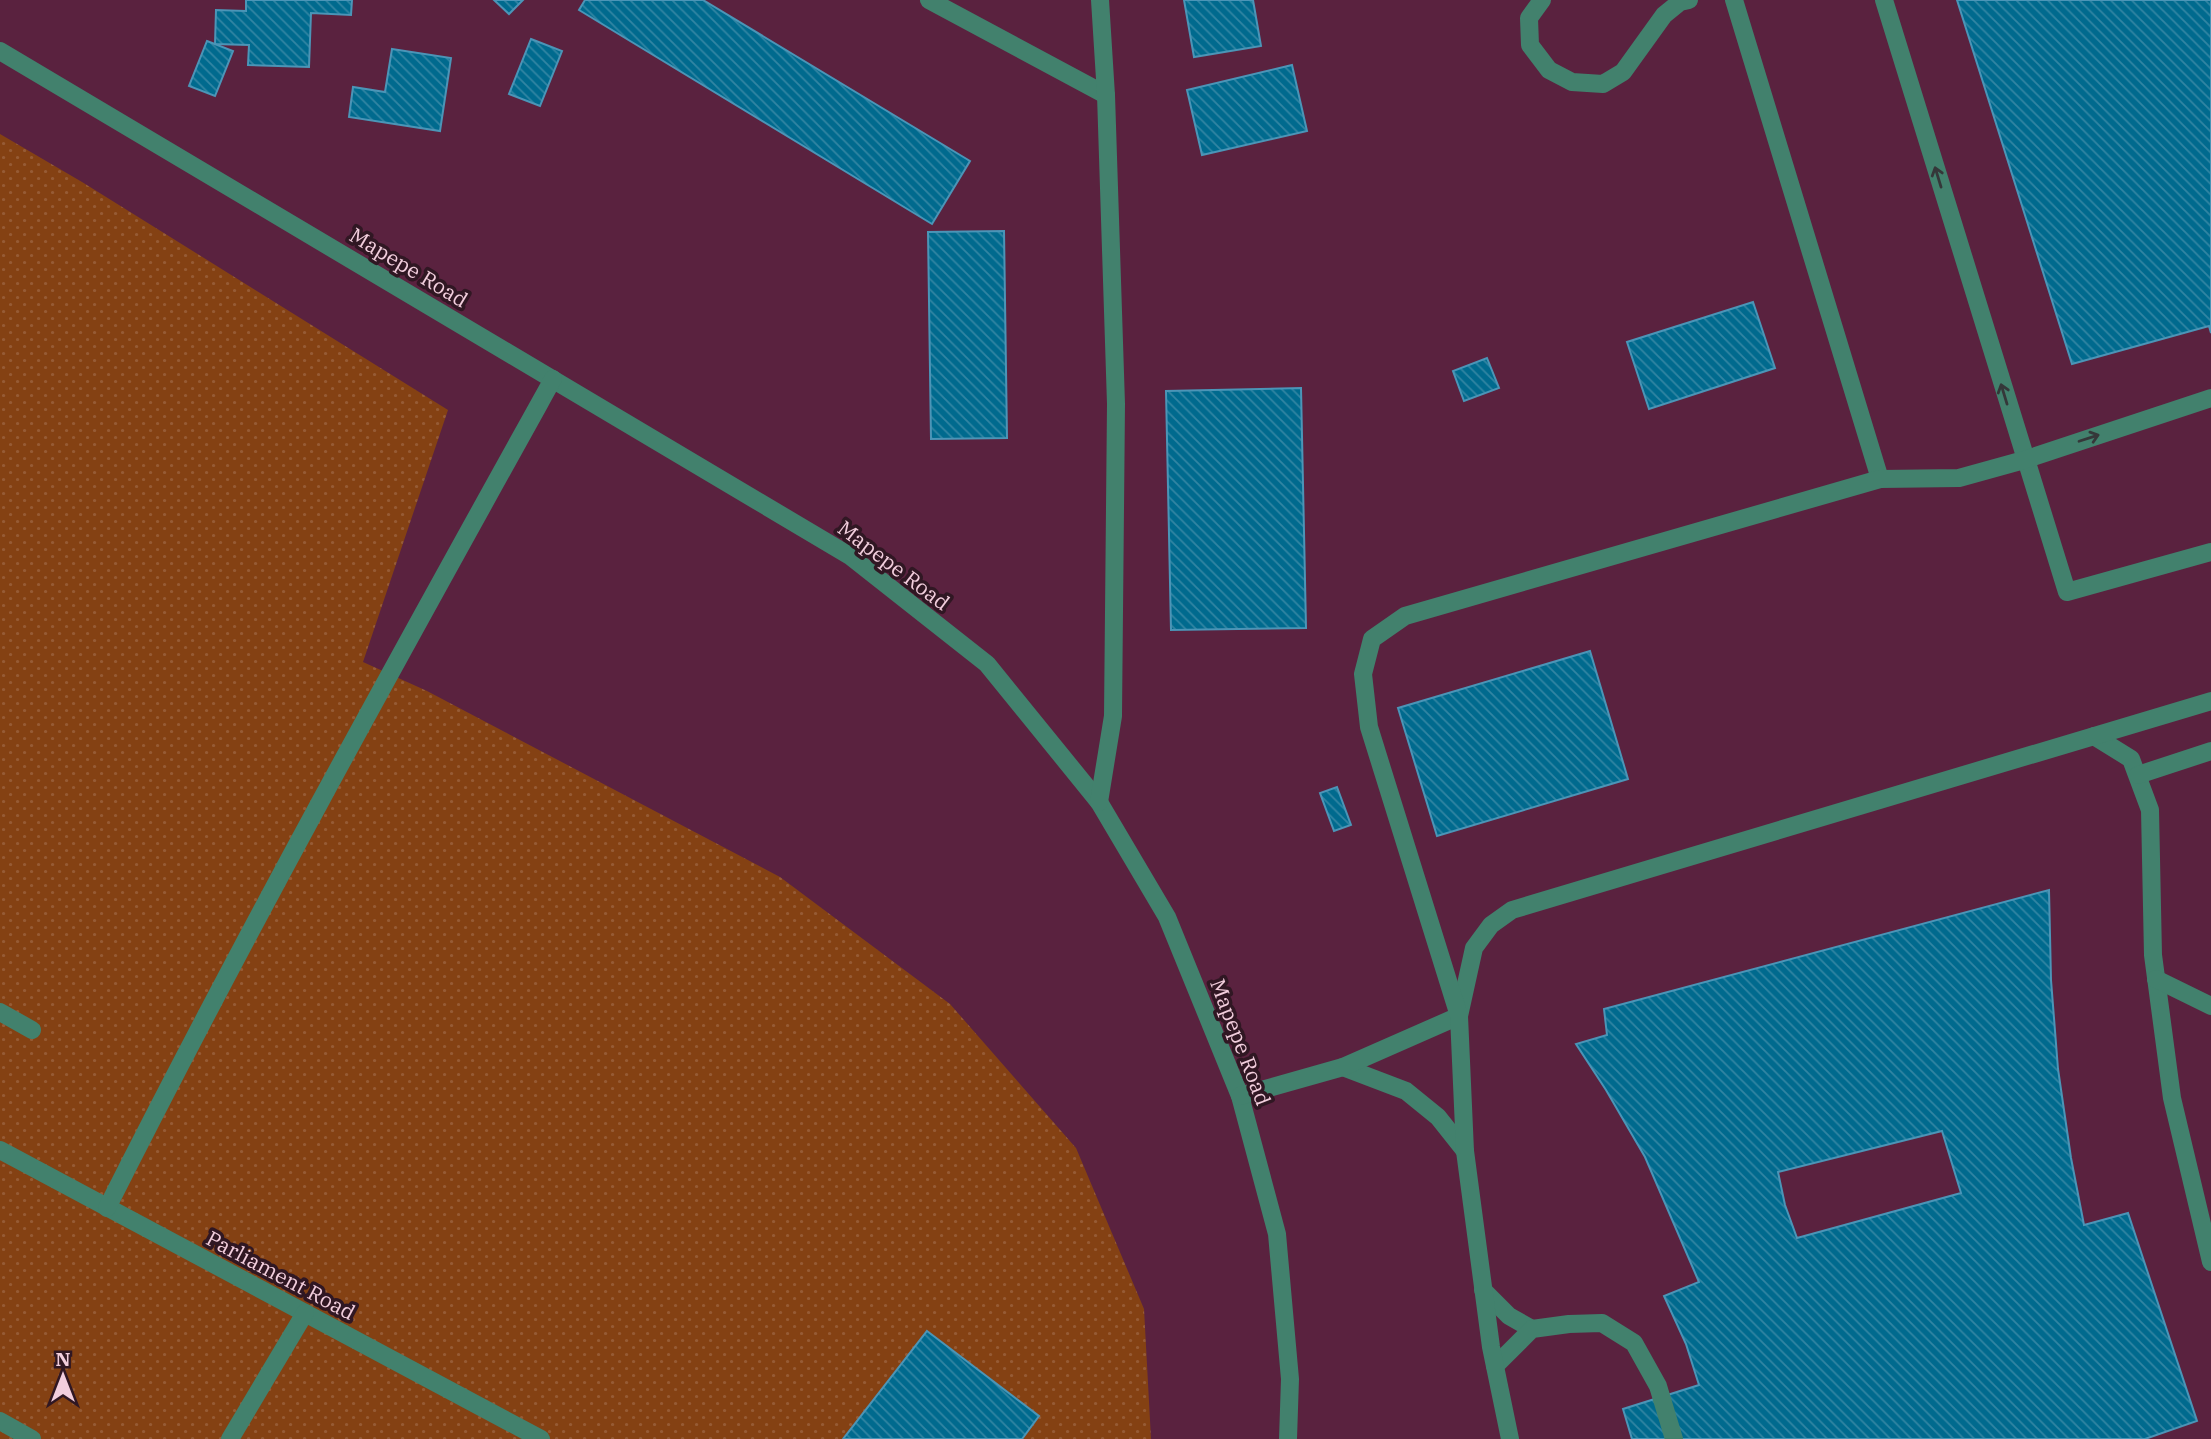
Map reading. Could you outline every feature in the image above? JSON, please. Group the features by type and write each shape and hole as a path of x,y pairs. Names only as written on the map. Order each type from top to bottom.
{"street":[{"path":"929,0 1106,95"},
{"path":"1099,802 1114,716 1116,404 1106,95 1100,0"},
{"path":"1542,0 1529,18 1530,45 1549,70 1572,82 1603,84 1623,72 1664,15 1680,2 1689,0"},
{"path":"1734,0 1880,479"},
{"path":"1885,0 2024,460 2067,592 2211,552"},
{"name":"Mapepe Road","path":"0,51 850,556 987,664 1099,802 1167,917 1240,1097 1277,1234 1290,1380 1289,1439"},
{"path":"107,1208 165,1093 377,698 553,379"},
{"path":"1510,1439 1483,1290 1465,1151 1459,1016 1369,727 1363,674 1372,639 1405,616 1880,479 1959,478 2024,460 2211,398"},
{"path":"1459,1016 1474,948 1491,926 1512,910 2211,701"},
{"path":"2094,736 2131,759 2150,810 2155,979 2172,1098 2211,1262"},
{"path":"2138,775 2211,751"},
{"path":"2155,979 2211,1006"},
{"path":"0,1012 32,1030"},
{"path":"1240,1097 1343,1067 1459,1016"},
{"path":"1343,1067 1406,1091 1438,1117 1465,1151"},
{"name":"Parliament Road","path":"0,1150 541,1439"},
{"path":"1483,1290 1509,1316 1532,1329 1602,1323 1634,1342 1658,1386 1674,1439"},
{"path":"230,1439 305,1313"},
{"path":"1496,1366 1532,1329"},
{"path":"0,1421 32,1439"}],"shaded area":[{"path":"0,134 82,182 448,410 363,662 427,691 780,877 950,1004 1076,1148 1144,1309 1151,1439 0,1439"}],"building":[{"path":"246,0 352,0 351,15 311,13 309,67 248,65 249,45 215,44 216,10 246,11"},
{"path":"494,0 523,0 509,14"},
{"path":"585,0 703,0 970,161 932,224 579,10"},
{"path":"1184,0 1253,0 1261,46 1194,57"},
{"path":"1957,0 2211,0 2211,333 2209,326 2072,364"},
{"path":"531,39 562,51 540,106 509,94"},
{"path":"207,41 233,51 215,96 189,86"},
{"path":"392,49 451,58 440,131 349,117 353,87 385,92"},
{"path":"1292,65 1307,131 1202,155 1187,90"},
{"path":"1004,231 1007,438 931,439 928,232"},
{"path":"1753,302 1775,368 1649,409 1627,342"},
{"path":"1487,358 1499,388 1464,401 1453,371"},
{"path":"1301,388 1306,628 1171,630 1166,391"},
{"path":"1590,651 1628,779 1437,836 1398,708"},
{"path":"1337,787 1351,825 1334,831 1320,793"},
{"path":"2049,890 2051,980 2058,1069 2084,1225 2128,1213 2197,1421 2145,1439 1632,1439 1623,1409 1699,1385 1686,1344 1664,1296 1699,1282 1645,1157 1576,1044 1607,1035 1604,1009","holes":["1942,1131 1961,1193 1797,1238 1785,1205 1778,1172"]},
{"path":"927,1331 1039,1416 1022,1439 843,1439"}]}
